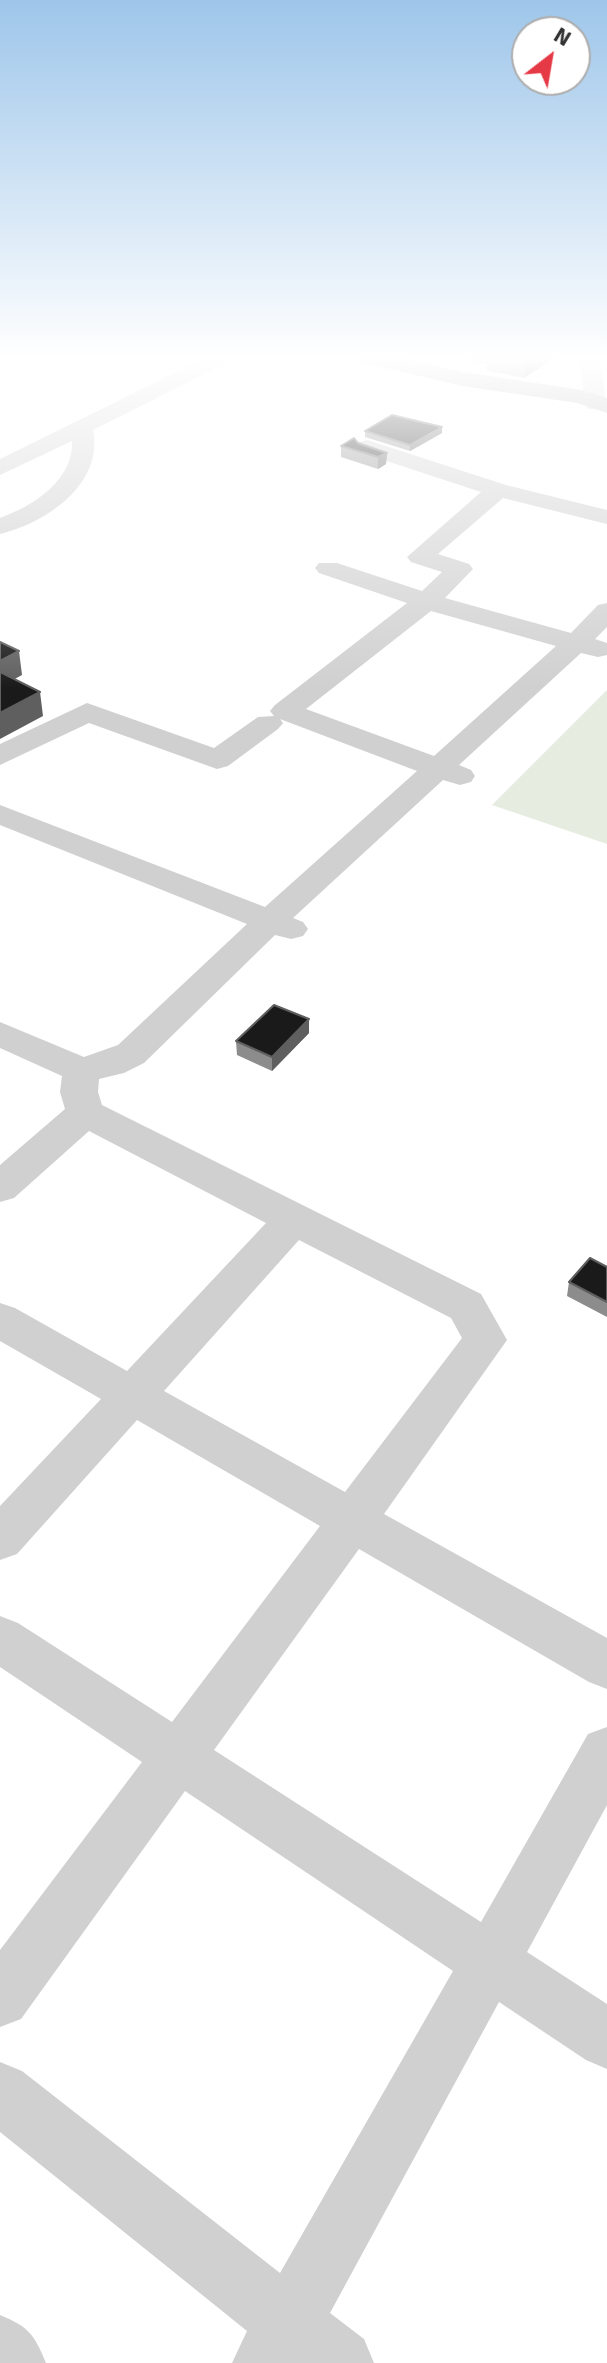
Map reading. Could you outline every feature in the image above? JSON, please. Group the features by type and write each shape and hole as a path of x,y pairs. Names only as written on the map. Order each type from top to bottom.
{"street":[{"path":"0,527 39,510 57,496 76,467"},
{"path":"429,467 498,490 607,517"},
{"path":"452,772 285,711 427,601 460,569 420,557 498,490"},
{"path":"328,568 427,601 594,643"},
{"path":"0,1059 81,1092 112,1088 137,1077 176,1026 452,772 502,748 594,643 607,611"},
{"path":"0,756 87,712 217,760 268,723"},
{"path":"0,814 285,926"},
{"path":"0,1034 81,1092 295,1218 466,1306 485,1340 0,1998"},
{"path":"0,1188 81,1092"},
{"path":"0,1539 295,1218"},
{"path":"0,1320 607,1665"},
{"path":"0,1639 607,2039"},
{"path":"277,2343 607,1752"},
{"path":"0,2093 277,2343 340,2363"},
{"path":"0,2349 12,2363"}],"shaded area":[{"path":"607,690 607,844 492,805"}],"building":[{"path":"0,642 19,651 0,661"},
{"path":"0,672 40,692 0,713"},
{"path":"274,1005 309,1019 272,1057 236,1041"},
{"path":"590,1258 607,1267 607,1302 569,1282"}]}
